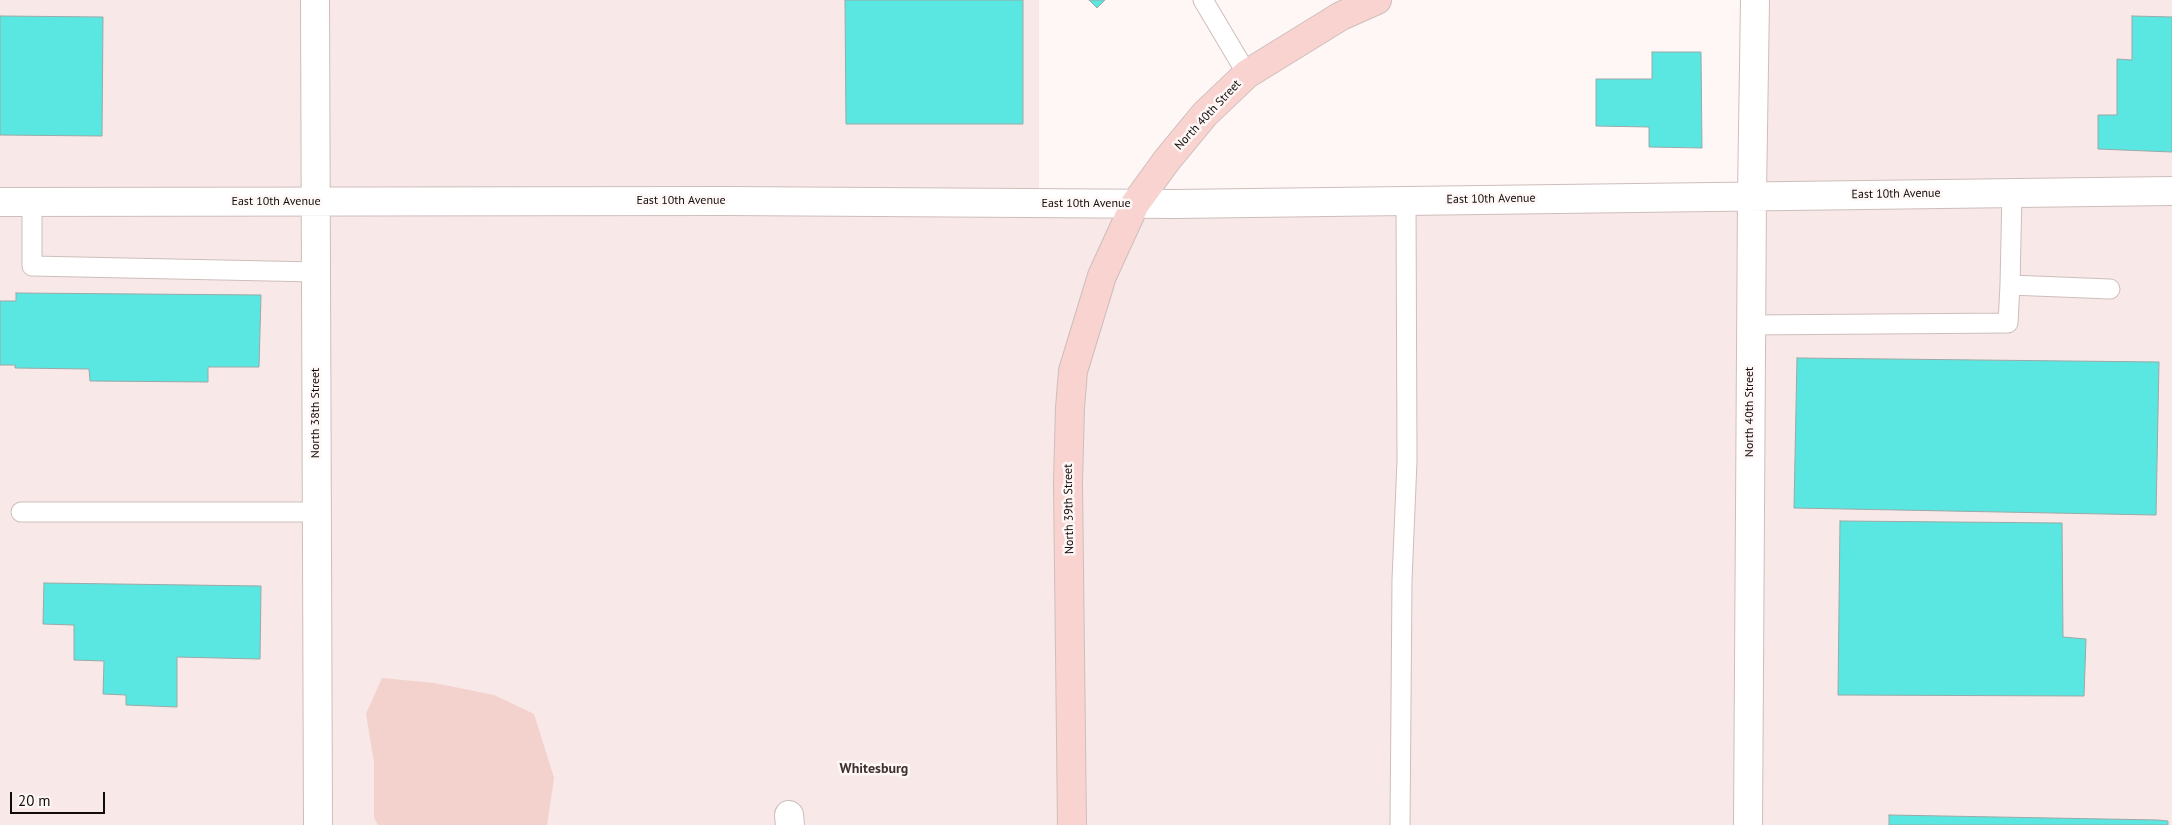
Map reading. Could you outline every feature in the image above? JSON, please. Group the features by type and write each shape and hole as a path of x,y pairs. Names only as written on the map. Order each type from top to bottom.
{"main road":[{"name":"North 40th Street","path":"1135,204 1167,160 1205,114 1247,74 1341,16 1377,0"},
{"name":"North 39th Street","path":"1072,825 1068,482 1073,371 1102,276 1135,204"}],"street":[{"name":"North 38th Street","path":"315,0 318,825"},
{"name":"North 40th Street","path":"1748,825 1755,0"},
{"name":"East 10th Avenue","path":"0,202 737,201 1135,204 2172,191"}],"lane":[{"path":"1203,0 1247,74"},
{"path":"1751,325 2008,323 2012,192"},
{"path":"1400,825 1402,580 1407,461 1406,201"},
{"path":"32,202 32,266 316,272"},
{"path":"2010,285 2110,288"},
{"path":"21,512 316,512"}],"shaded area":[{"path":"0,0 1039,0 1039,198 0,194"},
{"path":"1752,0 2172,0 2172,180 1756,187"},
{"path":"2172,198 2172,825 0,825 0,211"},
{"path":"382,678 434,683 494,695 534,714 554,778 547,825 378,825 374,818 374,762 366,714"}],"building":[{"path":"845,0 1023,0 1023,124 846,124"},
{"path":"1089,0 1105,0 1097,8"},
{"path":"0,16 103,17 102,136 0,135"},
{"path":"2132,16 2172,17 2172,152 2098,149 2098,115 2117,115 2117,59 2132,60"},
{"path":"1652,52 1701,52 1702,148 1649,147 1649,127 1596,126 1596,79 1652,79"},
{"path":"16,293 261,295 259,367 208,367 208,382 90,381 89,369 15,368 15,365 0,365 0,301 16,301"},
{"path":"1797,358 2159,362 2156,515 1794,508"},
{"path":"1840,521 2062,523 2063,637 2086,639 2084,696 1838,695"},
{"path":"44,583 261,586 260,659 177,657 177,707 126,705 126,695 103,694 104,661 74,660 74,625 43,624"},
{"path":"1889,815 2158,820 2168,821 2168,825 1889,825"}],"district":[{"name":"Whitesburg","path":"874,769"}]}
